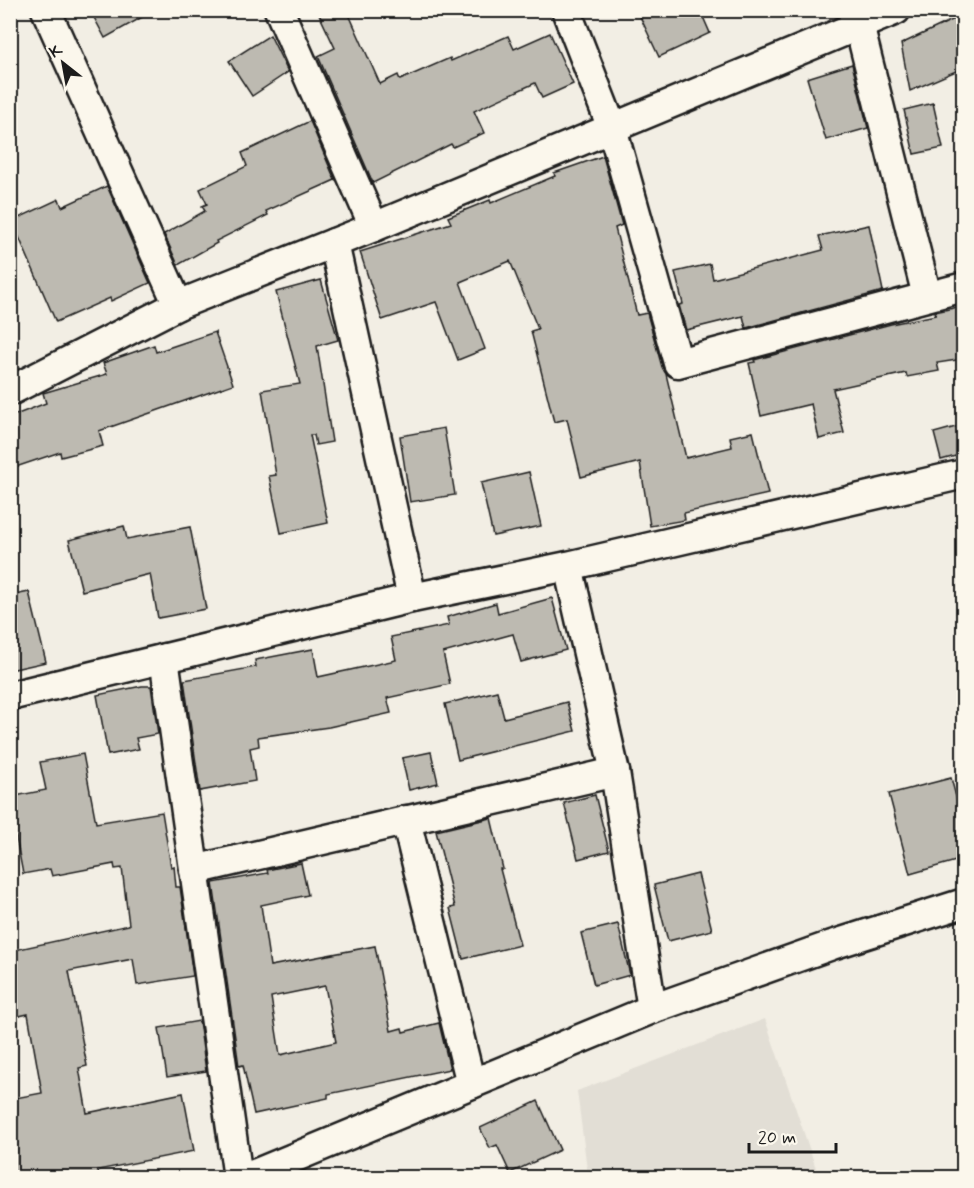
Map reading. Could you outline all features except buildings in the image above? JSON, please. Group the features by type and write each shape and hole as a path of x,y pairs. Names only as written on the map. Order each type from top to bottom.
{"street":[{"path":"46,10 178,304"},
{"path":"279,10 374,227"},
{"path":"566,10 612,128 678,363 963,287"},
{"path":"10,391 178,304 374,227 612,128 855,18 896,10"},
{"path":"855,18 927,296"},
{"path":"334,243 412,598"},
{"path":"10,696 412,598 568,566 963,474"},
{"path":"568,566 615,772 651,1009"},
{"path":"164,658 238,1178"},
{"path":"194,870 615,772"},
{"path":"406,820 471,1084"},
{"path":"245,1178 651,1009 832,945 963,903"}],"shaded area":[{"path":"765,1019 819,1177 588,1177 577,1091"}]}
